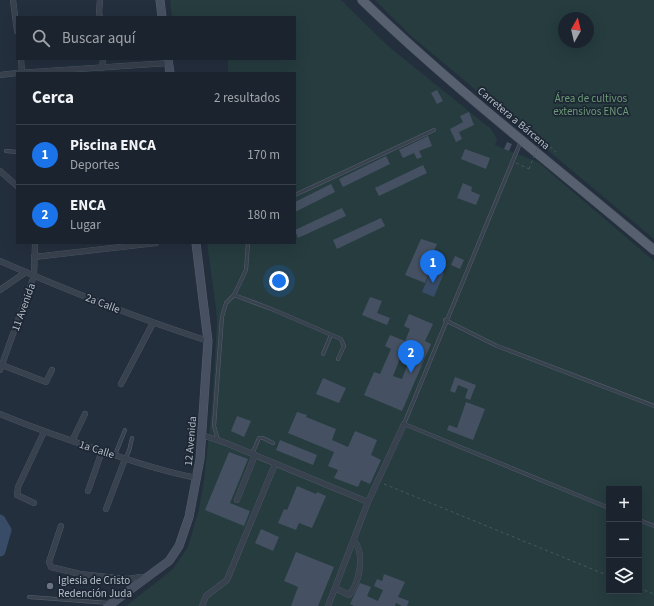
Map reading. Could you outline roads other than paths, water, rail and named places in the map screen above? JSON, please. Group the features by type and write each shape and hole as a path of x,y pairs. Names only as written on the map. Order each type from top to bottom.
{"main road":[{"path":"160,0 162,16"},
{"name":"Carretera a Bárcena","path":"362,0 396,33 443,74 654,250"},
{"path":"168,61 170,72"},
{"name":"12 Avenida","path":"110,605 162,568 176,553 189,517 197,478 202,435 208,341 196,244"}],"street":[{"path":"13,0 16,23"},
{"path":"100,0 100,16"},
{"path":"20,60 22,72"},
{"path":"102,68 103,60"},
{"path":"38,72 102,68 168,61"},
{"path":"0,75 16,73"},
{"path":"0,171 16,185"},
{"name":"11 Avenida","path":"1,367 34,276 35,244"},
{"path":"34,257 147,244"},
{"name":"2a Calle","path":"0,261 153,323 208,341"},
{"path":"0,290 26,272"},
{"path":"121,384 153,323"},
{"path":"1,367 46,382 52,370"},
{"name":"1a Calle","path":"0,414 44,432 125,459 197,478"},
{"path":"72,441 86,414"},
{"path":"328,606 368,502 404,424"},
{"path":"34,503 17,495 18,487 44,432"},
{"path":"202,435 219,440 368,502"},
{"path":"88,491 102,451"},
{"path":"237,500 254,455"},
{"path":"106,509 125,459"},
{"path":"202,606 206,596 227,580 275,464"},
{"path":"61,526 49,562 51,567 80,574 127,579 141,577 144,581"},
{"path":"335,588 349,595 354,588 361,560 354,540"}],"lane":[{"path":"296,196 434,130"},
{"path":"521,140 404,424 606,507"},
{"path":"6,151 16,152"},
{"path":"219,440 214,426 222,317 226,303 234,295 246,270 248,244"},
{"path":"234,295 274,310 341,339 344,344 338,359"},
{"path":"446,320 497,346 654,406"},
{"path":"323,354 331,335"},
{"path":"115,455 124,430"},
{"path":"125,459 129,451 132,438"},
{"path":"254,455 259,438 263,438 273,443"},
{"path":"642,521 654,526"},
{"path":"29,597 110,605"}],"water":[{"path":"432,268 444,273 434,297 422,292"}],"waterway":[{"path":"0,520 6,530 0,551"}],"place":[{"name":"Piscina ENCA","path":"433,283"},
{"name":"ENCA","path":"411,373"},
{"name":"Iglesia de Cristo Redención Juda","path":"50,586"}],"park label":[{"name":"Área de cultivos extensivos ENCA","path":"591,104"}]}
